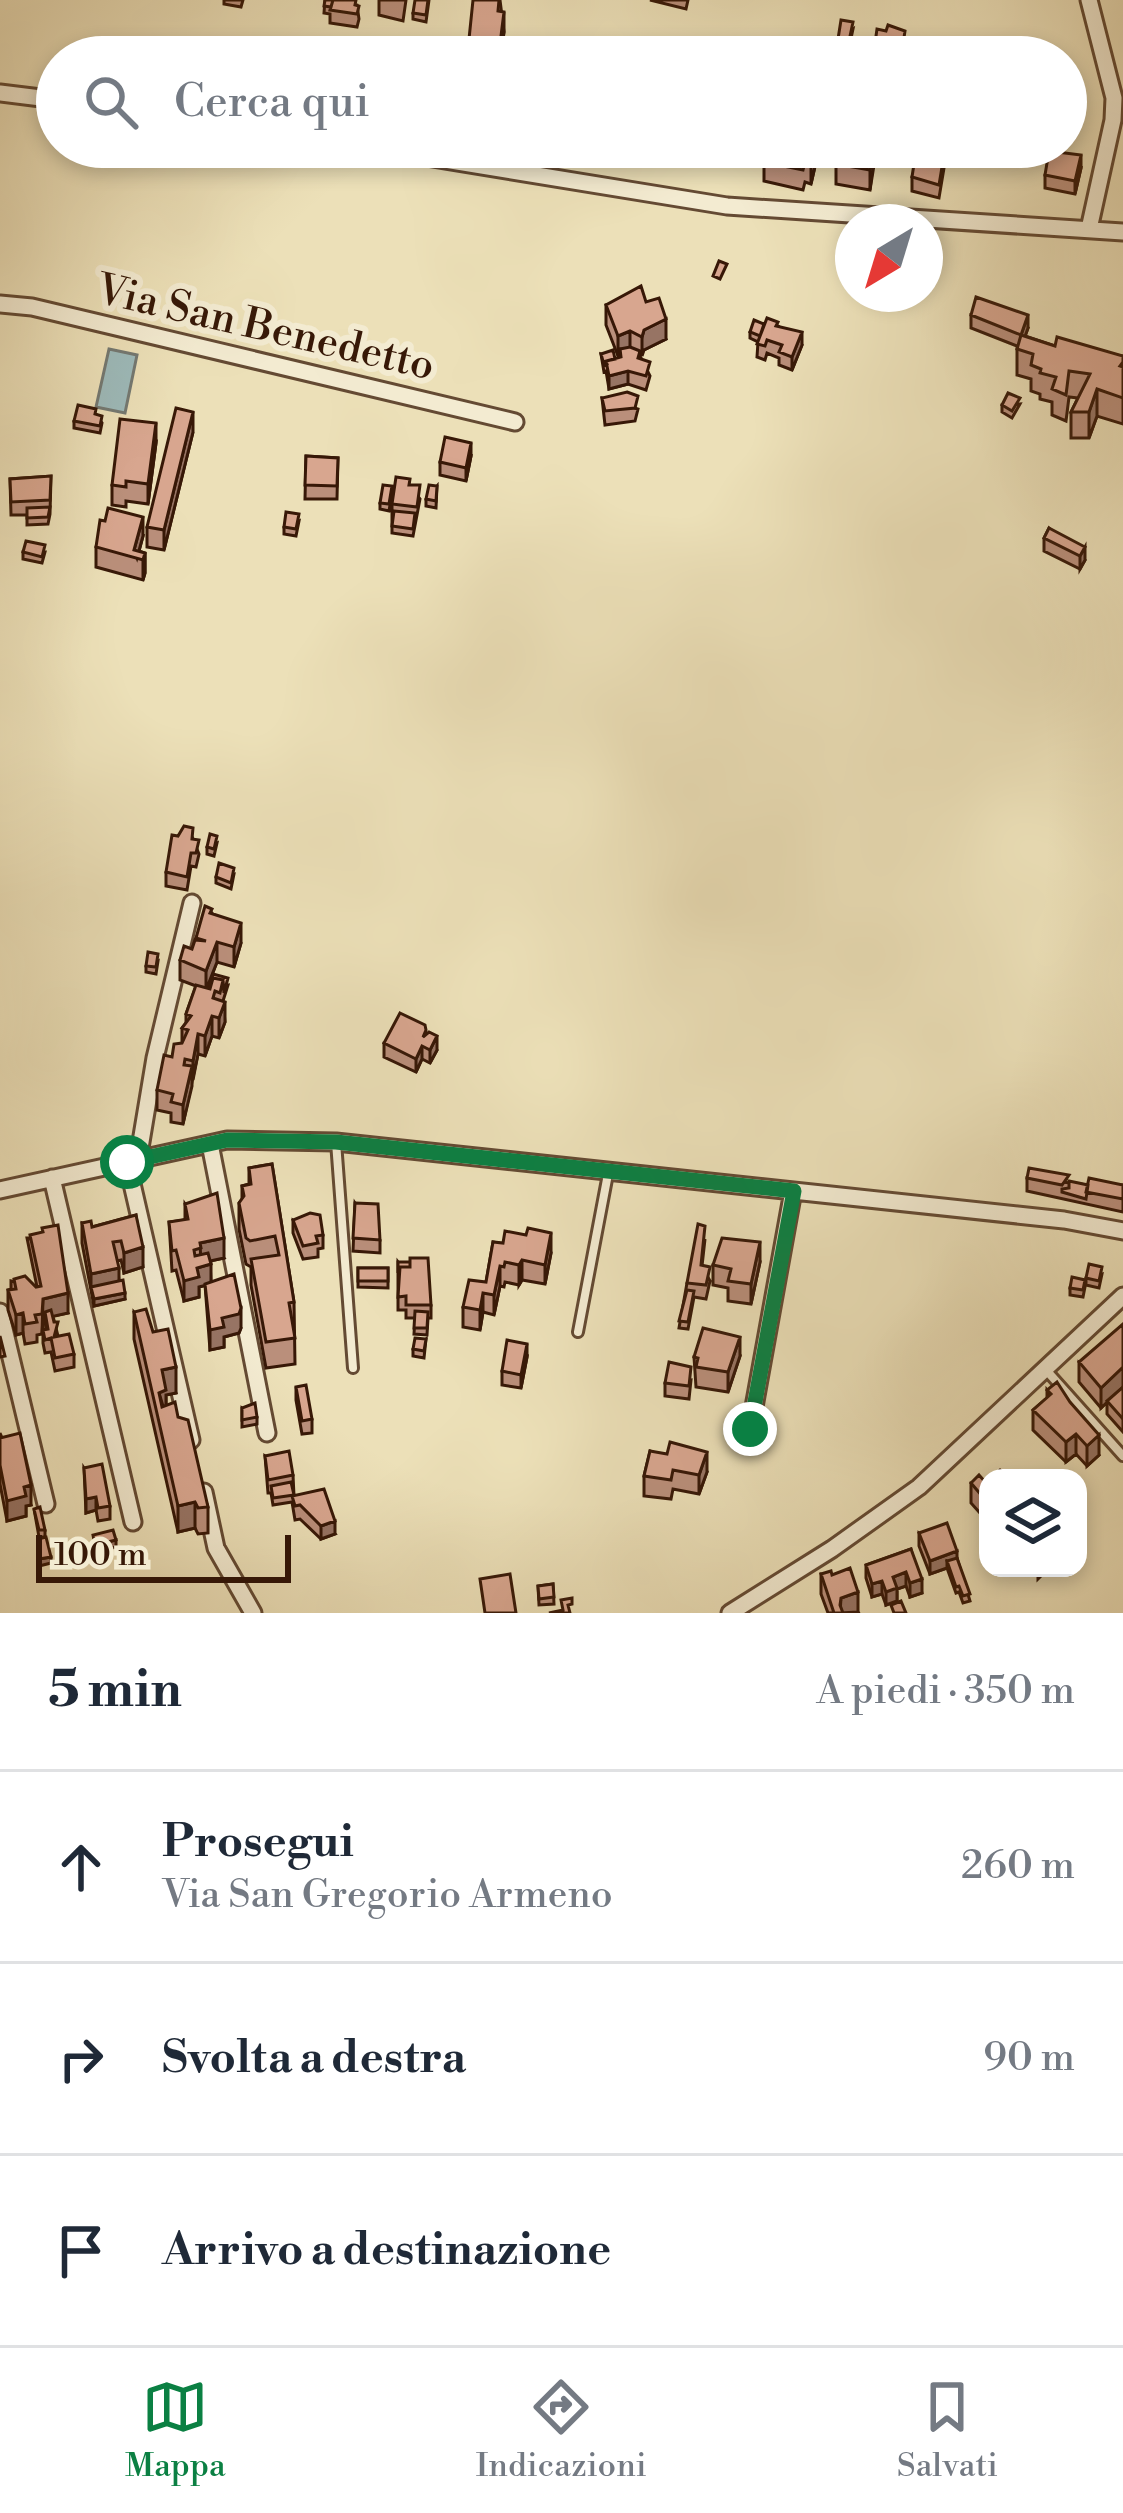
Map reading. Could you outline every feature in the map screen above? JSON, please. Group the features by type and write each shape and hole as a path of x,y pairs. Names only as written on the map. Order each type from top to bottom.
{"street":[{"path":"1088,0 1114,98 1089,229"},
{"path":"0,93 36,97"},
{"path":"494,168 727,206 1123,232"},
{"name":"Via San Benedetto","path":"0,304 32,307 515,422"},
{"path":"192,903 132,1161 195,1457"},
{"path":"0,1190 210,1144 251,1139 336,1142 1064,1220 1123,1231"},
{"path":"210,1144 268,1433"},
{"path":"52,1178 133,1522"},
{"path":"750,1429 794,1191"},
{"path":"730,1613 919,1487 1123,1296"},
{"path":"0,1312 46,1504"},
{"path":"201,1480 216,1548 253,1613"}],"lane":[{"path":"336,1142 352,1368"},
{"path":"578,1332 609,1171"},
{"path":"1046,1370 1123,1456"}],"water":[{"path":"109,349 137,355 125,413 96,407"}],"building":[{"path":"333,0 356,0 357,14 330,10"},
{"path":"415,0 428,0 426,15 413,13"},
{"path":"473,0 499,0 498,11 504,12 501,36 469,36"},
{"path":"841,20 853,22 850,36 838,36"},
{"path":"888,25 905,31 904,36 876,36 877,29 886,31"},
{"path":"913,168 942,168 939,185 912,177"},
{"path":"1046,168 1078,168 1075,181 1045,175"},
{"path":"719,261 727,264 720,279 713,276"},
{"path":"641,286 646,302 659,298 666,319 644,330 642,337 630,331 618,336 606,305"},
{"path":"976,297 1028,315 1021,335 971,315"},
{"path":"767,318 778,322 776,326 802,332 792,357 779,352 782,345 767,340 765,346 757,344"},
{"path":"754,320 764,324 760,336 750,332"},
{"path":"1021,335 1055,346 1057,337 1123,356 1123,398 1097,389 1089,412 1071,412 1090,374 1069,371 1066,395 1052,389 1056,377 1040,373 1041,369 1031,365 1033,354 1017,349"},
{"path":"620,349 640,351 638,358 650,362 646,376 628,371 609,376 606,361 621,357"},
{"path":"613,350 615,359 604,365 601,354"},
{"path":"627,392 638,396 635,408 605,411 602,398"},
{"path":"1008,393 1020,398 1012,411 1002,405"},
{"path":"78,405 96,409 95,414 102,416 100,426 74,421"},
{"path":"176,408 193,412 164,530 147,527"},
{"path":"120,419 156,423 148,484 126,481 126,487 112,485"},
{"path":"445,437 471,443 466,468 440,462"},
{"path":"306,456 338,458 337,486 305,485"},
{"path":"51,476 50,500 11,502 10,479"},
{"path":"396,477 420,485 417,507 392,504"},
{"path":"383,485 392,486 389,504 380,503"},
{"path":"429,485 437,486 436,501 426,499"},
{"path":"50,507 48,517 27,518 27,508"},
{"path":"108,508 143,517 134,550 145,553 143,560 96,547 100,520 105,521"},
{"path":"394,511 415,513 413,529 392,526"},
{"path":"286,512 299,514 296,529 284,527"},
{"path":"1049,528 1085,547 1080,556 1044,538"},
{"path":"26,541 45,545 42,557 23,552"},
{"path":"184,826 193,828 192,839 199,840 187,877 166,872 172,835 178,836"},
{"path":"210,834 217,836 214,849 207,847"},
{"path":"219,863 234,868 231,883 216,877"},
{"path":"205,906 212,909 210,913 241,923 234,947 217,942 206,971 180,960 184,946 192,949 195,940 206,941 196,938"},
{"path":"148,952 158,954 156,967 146,966"},
{"path":"213,978 223,980 220,993 215,991 213,998 225,1002 219,1018 212,1016 205,1036 198,1034 193,1061 185,1059 184,1065 192,1066 183,1105 171,1102 173,1094 157,1090 164,1055 172,1057 174,1044 182,1043 188,1030 182,1028 191,1016 186,1014 196,985 210,989"},
{"path":"400,1013 425,1025 423,1037 429,1032 437,1036 430,1050 422,1046 416,1059 384,1043"},
{"path":"272,1164 294,1302 289,1303 295,1338 266,1342 251,1259 279,1255 275,1236 246,1238 239,1203 244,1196 242,1186 251,1184 249,1168"},
{"path":"1029,1168 1069,1175 1062,1185 1027,1178"},
{"path":"1089,1178 1123,1185 1123,1199 1086,1192"},
{"path":"1069,1181 1088,1185 1086,1199 1062,1192 1069,1188"},
{"path":"217,1193 224,1238 200,1243 195,1256 208,1253 211,1264 197,1268 199,1277 184,1281 176,1250 172,1251 169,1222 188,1219 185,1204"},
{"path":"355,1203 378,1204 380,1240 353,1238"},
{"path":"310,1213 320,1215 323,1235 316,1236 318,1243 303,1246 293,1220"},
{"path":"136,1215 143,1247 124,1253 121,1241 113,1242 119,1268 91,1274 82,1223 91,1221 92,1227"},
{"path":"698,1224 705,1226 701,1265 710,1267 706,1285 687,1283"},
{"path":"58,1225 68,1293 43,1299 42,1314 35,1315 37,1322 25,1324 23,1313 16,1315 8,1290 16,1289 14,1279 25,1276 41,1286 30,1235"},
{"path":"528,1228 551,1233 545,1265 505,1262 494,1295 483,1293 480,1310 463,1307 469,1280 486,1282 493,1242 503,1243 505,1231 526,1235"},
{"path":"722,1238 760,1242 751,1284 728,1281 731,1269 713,1265"},
{"path":"410,1258 428,1258 431,1305 406,1305 406,1296 398,1297 400,1267 410,1267"},
{"path":"1089,1264 1102,1267 1099,1281 1086,1278"},
{"path":"358,1268 388,1268 388,1281 358,1281"},
{"path":"234,1274 239,1314 222,1318 224,1327 210,1330 205,1284"},
{"path":"1072,1277 1085,1280 1083,1290 1070,1288"},
{"path":"123,1280 125,1293 94,1299 91,1287"},
{"path":"687,1290 694,1291 688,1322 679,1321"},
{"path":"146,1309 153,1332 168,1329 176,1367 162,1370 166,1390 159,1393 162,1407 175,1402 178,1417 188,1420 208,1507 198,1508 195,1502 178,1506 134,1312"},
{"path":"51,1310 58,1322 54,1337 69,1334 74,1354 55,1358 51,1338 45,1340 45,1312"},
{"path":"415,1311 428,1312 427,1328 414,1328"},
{"path":"1123,1324 1123,1367 1101,1388 1079,1362"},
{"path":"703,1328 740,1337 728,1372 696,1367 698,1358 694,1357"},
{"path":"415,1338 426,1339 424,1351 413,1349"},
{"path":"507,1340 527,1344 521,1375 502,1371"},
{"path":"669,1362 691,1367 689,1386 665,1383"},
{"path":"1057,1382 1099,1435 1087,1446 1076,1434 1066,1442 1033,1410"},
{"path":"306,1385 312,1419 302,1421 296,1387"},
{"path":"1123,1387 1123,1419 1107,1401"},
{"path":"255,1403 257,1417 242,1420 242,1408"},
{"path":"20,1433 31,1485 24,1487 26,1496 7,1501 0,1438"},
{"path":"670,1442 707,1452 699,1475 673,1470 671,1480 644,1476 650,1451 667,1454"},
{"path":"289,1451 293,1475 268,1480 265,1456"},
{"path":"102,1464 110,1506 98,1508 96,1497 86,1499 84,1468"},
{"path":"291,1482 294,1495 273,1498 271,1486"},
{"path":"324,1489 335,1521 321,1526 300,1505 295,1506 292,1496"},
{"path":"40,1507 45,1530 39,1530 34,1509"},
{"path":"947,1523 957,1551 930,1561 919,1533"},
{"path":"113,1530 116,1540 95,1545 93,1535"},
{"path":"46,1537 51,1557 39,1559 38,1539"},
{"path":"911,1549 922,1579 910,1583 906,1572 893,1577 897,1588 886,1592 882,1581 872,1584 866,1565"},
{"path":"957,1558 970,1594 963,1596 947,1561"},
{"path":"850,1568 858,1592 841,1598 843,1613 834,1613 821,1574"},
{"path":"510,1574 516,1613 485,1613 480,1579"},
{"path":"553,1584 554,1597 539,1599 538,1586"},
{"path":"572,1598 570,1613 549,1613 563,1610 561,1600"},
{"path":"901,1601 906,1613 894,1613 891,1605"}],"route":[{"path":"127,1162 227,1140 336,1142 794,1191 750,1429"}]}
